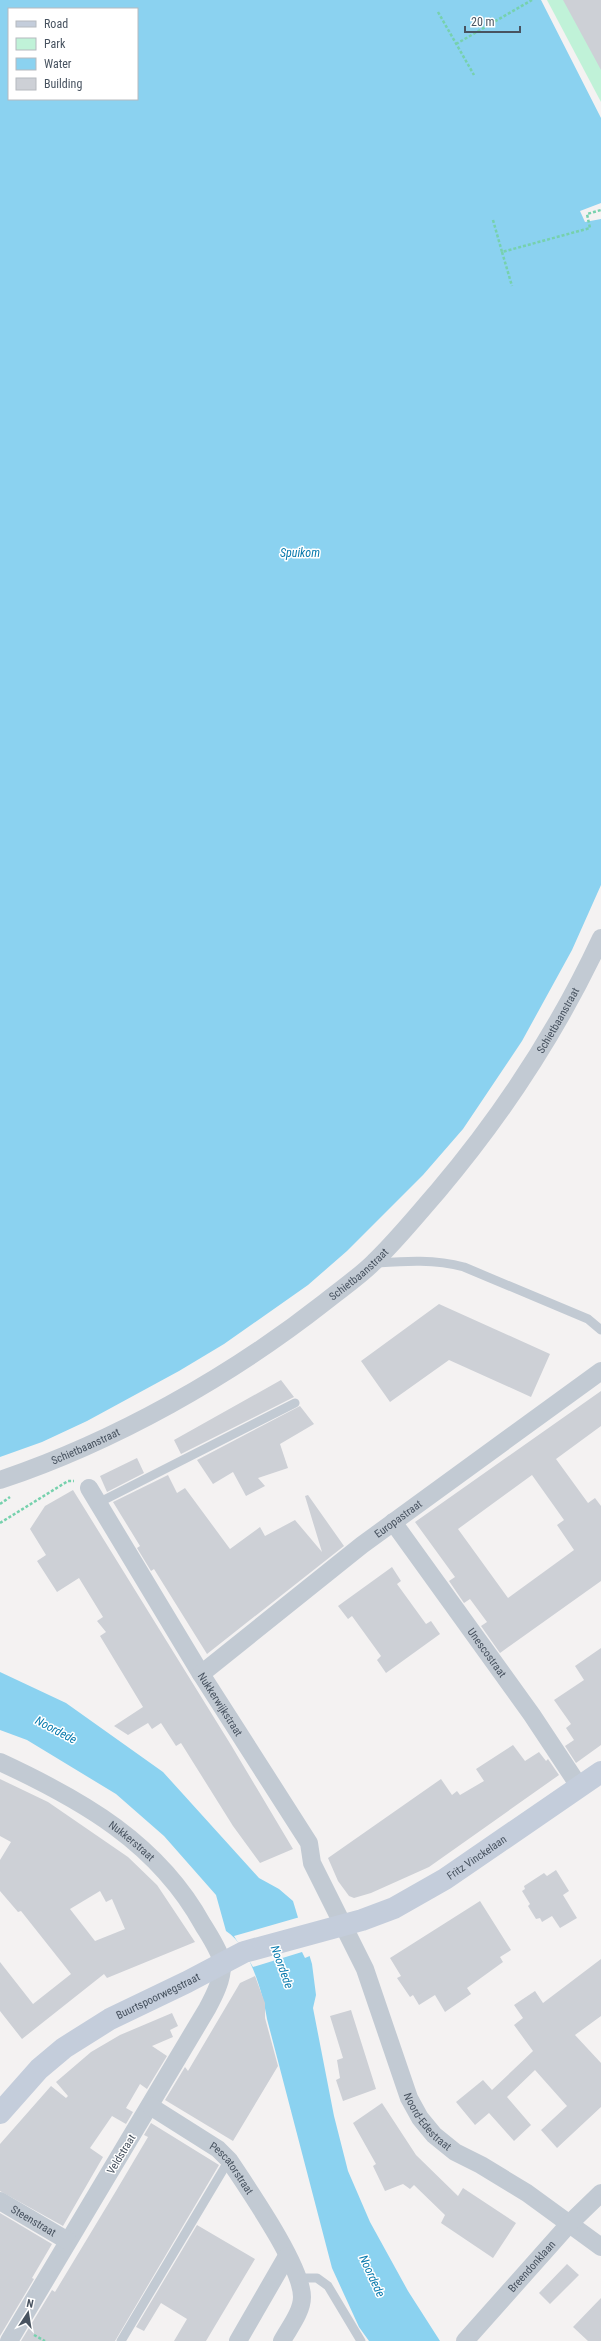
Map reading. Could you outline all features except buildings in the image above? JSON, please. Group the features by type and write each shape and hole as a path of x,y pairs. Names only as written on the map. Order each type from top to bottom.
{"street":[{"name":"Schietbaanstraat","path":"0,1480 46,1465 169,1405 285,1334 373,1263 462,1163 508,1102 546,1044 576,990 601,938"},
{"name":"Europastraat","path":"200,1674 393,1522 601,1371"},
{"name":"Nukkerwijkstraat","path":"89,1488 200,1674 309,1843 312,1863 344,1924"},
{"name":"Unescostraat","path":"393,1522 532,1715 579,1786"},
{"name":"Nukkerstraat","path":"0,1762 76,1801 140,1845 168,1876 196,1912 222,1963"},
{"name":"Fritz Vinckelaan","path":"344,1924 377,1915 419,1895 601,1772"},
{"name":"Buurtspoorwegstraat","path":"0,2113 39,2069 86,2033 130,2008 187,1982 244,1952 344,1924"},
{"name":"Noord-Edestraat","path":"344,1924 365,1968 409,2098 420,2118 434,2135 455,2152 527,2193 601,2247"},
{"name":"Veldstraat","path":"9,2341 217,1991 222,1963"},
{"name":"Pescatorstraat","path":"150,2106 218,2149 229,2160 287,2256 299,2278 302,2298 300,2308 282,2341"},
{"name":"Breendonklaan","path":"465,2341 570,2223 601,2193"},
{"name":"Steenstraat","path":"0,2201 68,2241"},
{"path":"238,2341 287,2256"}],"lane":[{"path":"373,1263 418,1260 445,1262 464,1267 588,1319 601,1330"},
{"path":"98,1503 295,1403"},
{"path":"121,2341 229,2160"},
{"path":"299,2278 317,2278 328,2286 361,2341"}],"path":[{"path":"456,44 532,0"},
{"path":"438,12 474,75"},
{"path":"502,252 590,228 587,214 601,210"},
{"path":"493,220 512,286"},
{"path":"0,1522 68,1481 83,1480 89,1488"}],"green space":[{"path":"547,0 601,0 601,102"}],"water":[{"name":"Spuikom","path":"0,0 541,0 601,118 601,203 580,211 585,222 601,219 601,885 572,950 522,1041 463,1129 423,1175 347,1251 308,1285 224,1344 179,1371 87,1421 42,1442 0,1457"},
{"name":"Noordede","path":"0,1672 66,1703 163,1772 259,1878 279,1889 293,1901 312,1964 316,1995 313,2008 334,2116 348,2171 370,2222 408,2291 440,2341 369,2341 359,2327 332,2268 254,1970 242,1947 226,1931 216,1895 164,1836 116,1794 27,1740 0,1730"}],"pier":[{"path":"300,1917 312,1955 305,1958 302,1952 253,1967 234,1936"}]}
